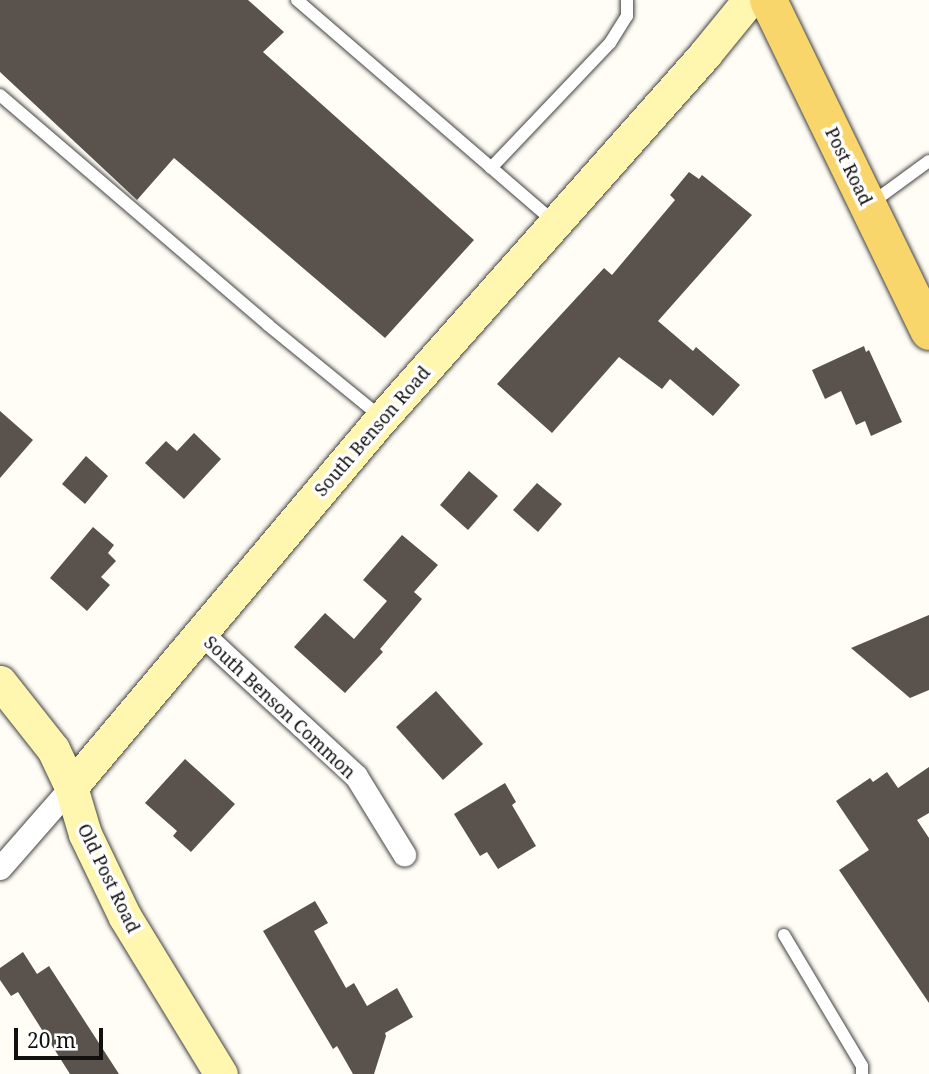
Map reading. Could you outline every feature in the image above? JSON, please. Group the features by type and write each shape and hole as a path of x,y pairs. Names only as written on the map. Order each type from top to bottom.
{"main road":[{"name":"Post Road","path":"768,0 929,331"}],"street":[{"name":"South Benson Road","path":"0,868 382,418 705,54 749,0"},
{"name":"South Benson Common","path":"200,632 356,776 404,854"},
{"name":"Old Post Road","path":"0,682 52,749 71,787 85,834 125,917 221,1074"}],"lane":[{"path":"297,0 555,222"},
{"path":"491,168 610,43 627,16 626,0"},
{"path":"0,95 268,325 382,418"},
{"path":"868,205 929,161"},
{"path":"784,935 862,1066 862,1074"}],"building":[{"path":"0,0 248,0 284,32 263,52 474,240 385,338 174,158 137,200 0,72"},
{"path":"689,172 699,179 702,175 752,215 658,321 693,351 696,347 740,385 713,416 670,379 662,389 619,357 552,433 497,384 604,268 612,275 675,200 670,195"},
{"path":"864,346 866,352 869,350 902,422 871,436 865,421 856,425 841,391 825,399 812,370"},
{"path":"0,411 33,440 0,478"},
{"path":"194,433 221,459 184,499 145,463 166,441 177,451"},
{"path":"86,456 108,476 85,504 62,484"},
{"path":"469,471 498,496 468,530 440,505"},
{"path":"537,483 562,504 538,532 513,510"},
{"path":"93,527 114,545 108,553 116,561 101,577 110,585 87,611 50,578"},
{"path":"402,535 438,565 414,592 422,599 380,649 383,652 345,693 294,647 325,613 354,639 387,601 363,580"},
{"path":"929,615 929,690 910,698 851,648"},
{"path":"436,691 483,744 443,780 396,727"},
{"path":"185,759 235,804 191,852 173,836 177,831 145,803"},
{"path":"929,767 929,813 917,820 929,838 929,1003 839,870 869,850 836,801 870,778 873,782 887,772 898,788"},
{"path":"505,783 516,802 512,805 536,846 498,869 487,852 480,856 454,814"},
{"path":"315,901 328,923 314,931 346,988 354,983 367,1006 397,988 413,1017 385,1033 374,1074 353,1074 337,1046 333,1049 263,931"},
{"path":"23,952 37,974 49,966 119,1074 70,1074 18,992 11,996 0,980 0,968"}]}
